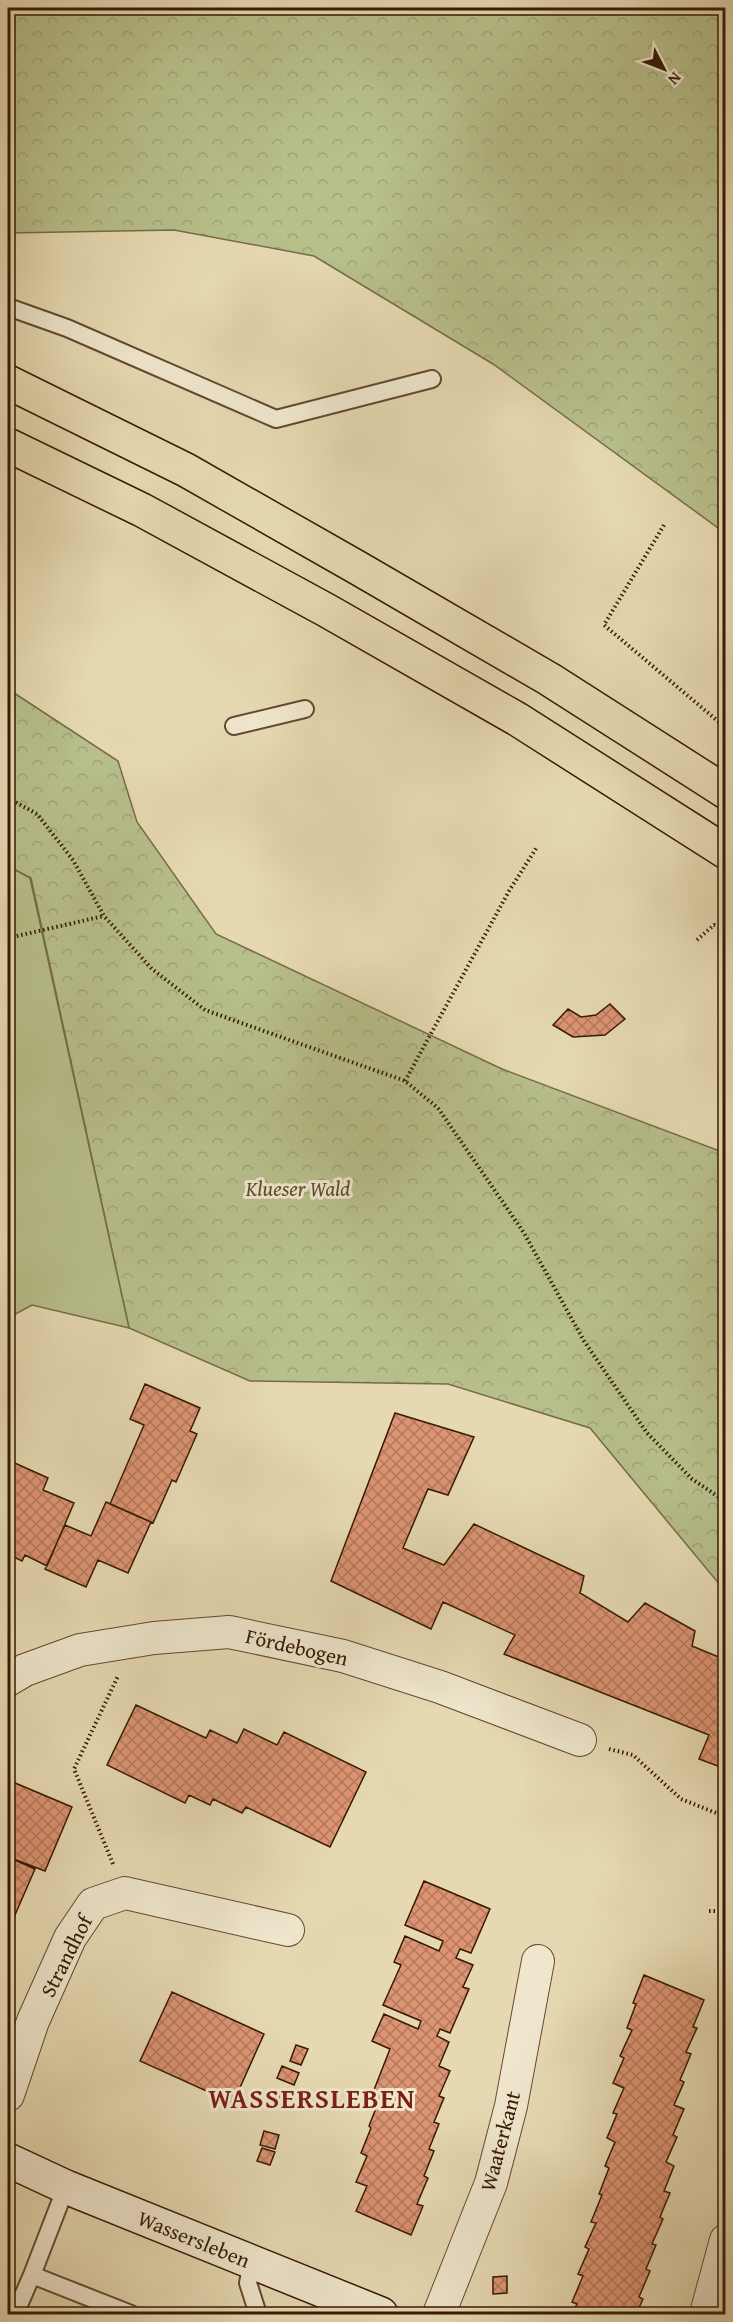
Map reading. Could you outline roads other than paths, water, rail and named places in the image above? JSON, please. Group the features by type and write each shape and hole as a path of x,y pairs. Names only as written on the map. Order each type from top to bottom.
{"highway":[{"path":"8,382 186,470 348,562 549,679 726,792"},
{"path":"8,445 142,510 326,610 517,719 726,852"}],"street":[{"name":"Fördebogen","path":"8,1680 26,1670 80,1650 135,1641 229,1632 343,1656 440,1687 580,1740"},
{"name":"Strandhof","path":"8,2095 33,2021 70,1938 93,1904 125,1893 288,1930"},
{"name":"Waaterkant","path":"439,2314 491,2183 511,2106 538,1961"},
{"name":"Wassersleben","path":"8,2160 66,2187 381,2314"},
{"path":"706,2314 726,2240"}],"lane":[{"path":"8,307 67,328 276,419 432,379"},
{"path":"234,726 305,709"},
{"path":"15,2314 66,2187"},
{"path":"252,2262 248,2283 258,2314"},
{"path":"32,2275 131,2314"}],"district":[{"name":"WASSERSLEBEN","path":"312,2098"}],"park label":[{"name":"Klueser Wald","path":"298,1188"}]}
